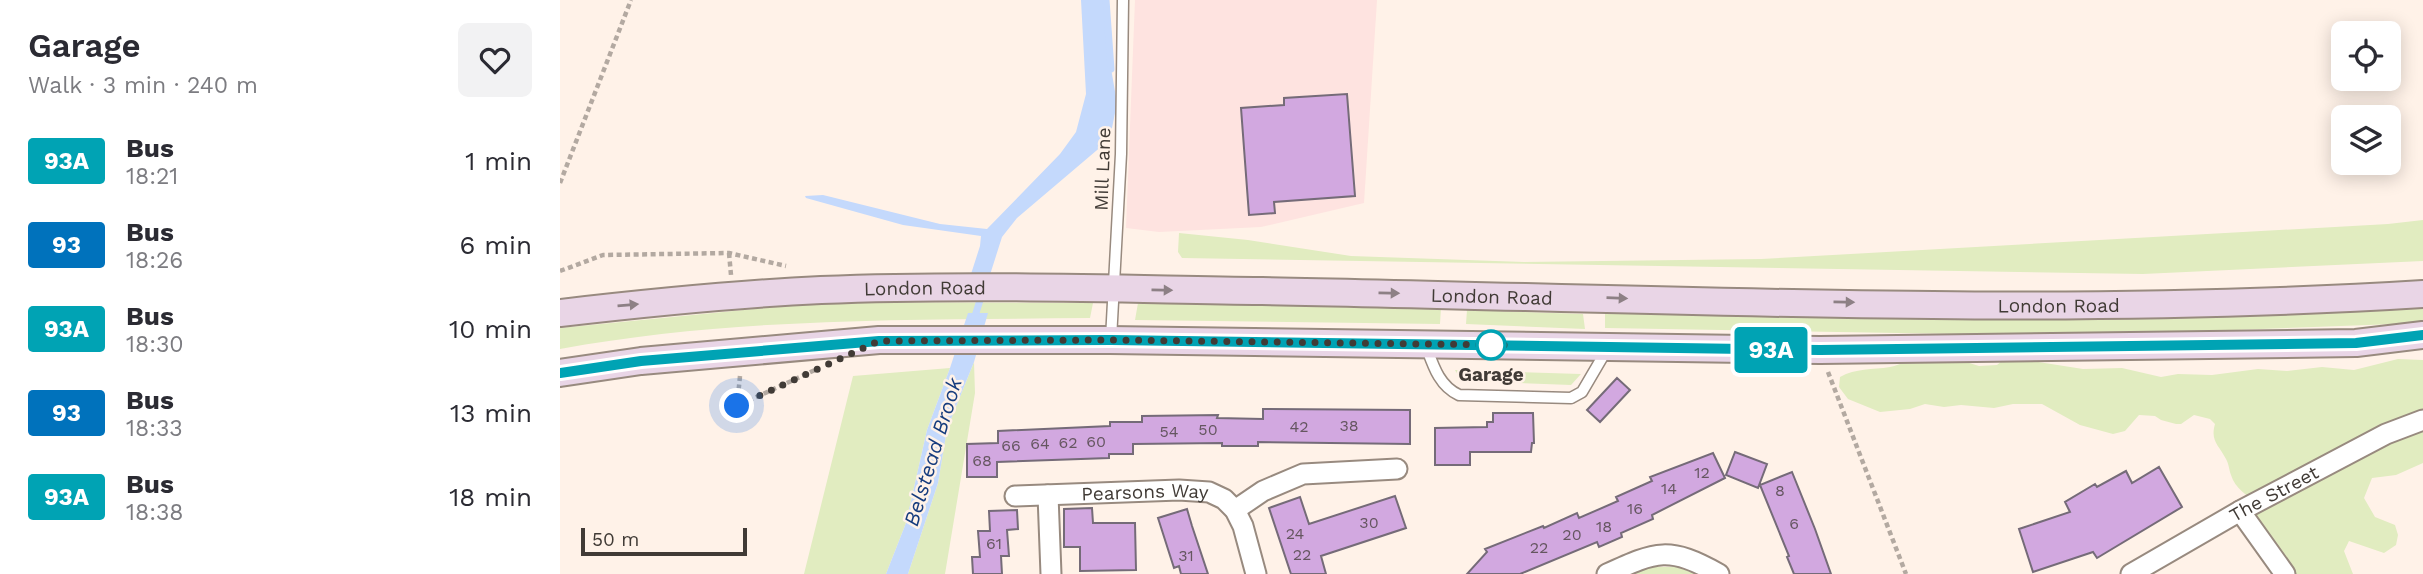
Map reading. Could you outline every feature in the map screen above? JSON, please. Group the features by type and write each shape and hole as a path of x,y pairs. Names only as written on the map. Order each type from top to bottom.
{"street":[{"name":"London Road","path":"560,313 820,290 1113,289 2098,305 2300,302 2423,294"},
{"path":"560,373 641,361 879,341 1111,340 1820,350 2356,343 2423,335"},
{"name":"The Street","path":"2131,574 2240,511 2386,434 2423,420"},
{"name":"Pearsons Way","path":"1235,510 1263,491 1303,474 1397,469"},
{"name":"Pearsons Way","path":"1015,496 1194,490 1215,494 1235,510 1243,526 1256,574"},
{"path":"1048,495 1051,574"},
{"path":"2240,511 2286,574"},
{"path":"1606,574 1632,562 1661,554 1699,563 1719,574"}],"lane":[{"name":"Mill Lane","path":"1111,340 1121,154 1123,0"},
{"path":"1425,344 1439,377 1450,391 1459,395 1571,398 1582,392 1608,347"}],"path":[{"path":"560,183 632,0"},
{"path":"729,253 732,283"},
{"path":"560,271 603,255 729,253 794,268"},
{"path":"1820,350 1906,574"},
{"path":"740,376 737,406 820,368"}],"shaded area":[{"path":"1135,0 1377,0 1364,203 1261,227 1159,232 1126,228"}],"green space":[{"path":"2423,220 2423,261 2143,274 1182,258 1178,252 1179,233 1248,240 1351,256 1524,262 1761,259"},
{"path":"825,302 1093,303 1090,318 824,322 691,331 560,349 560,328"},
{"path":"1138,303 1441,307 1440,324 1135,320"},
{"path":"2423,307 2423,323 2073,336 1605,328 1605,311 2075,320"},
{"path":"1467,310 1583,314 1585,329 1466,324"},
{"path":"1953,358 1979,366 1997,365 2003,360 2025,360 2083,369 2122,368 2161,377 2178,374 2212,375 2258,369 2287,371 2322,367 2354,370 2398,359 2423,360 2423,463 2396,475 2372,478 2364,498 2375,517 2395,525 2398,535 2396,545 2384,553 2349,541 2344,551 2353,574 2291,574 2255,522 2258,503 2235,484 2227,461 2214,439 2215,424 2210,419 2194,415 2181,424 2176,424 2155,416 2139,415 2125,431 2113,434 2080,425 2042,404 2013,404 1994,408 1925,404 1910,409 1880,412 1848,399 1839,387 1840,377 1852,372"},
{"path":"974,362 975,393 945,574 908,574 938,483 947,429"},
{"path":"950,368 927,430 906,523 886,574 804,574 853,376"},
{"path":"1455,370 1581,374 1571,385 1461,381"},
{"path":"1647,567 1676,567 1697,574 1632,574"}],"water":[{"path":"1081,0 1106,0 1107,45 1117,103 1112,128 1103,145 1017,218 1002,237 982,300 963,299 981,236 903,225 806,198 805,196 823,195 940,224 987,229 1060,154 1076,132 1086,94"},
{"path":"968,313 988,313 974,362 947,429 938,483 908,574 886,574 906,523 927,430"}],"building":[{"path":"1347,94 1355,196 1274,202 1275,213 1249,215 1241,108 1284,105 1284,98"},
{"path":"1617,378 1630,390 1600,422 1587,410"},
{"path":"1263,409 1410,410 1410,444 1133,444 1133,454 1109,454 1109,458 997,462 997,477 967,477 967,444 998,443 998,431 1110,426 1110,422 1142,422 1142,416 1218,415 1217,418 1263,419"},
{"path":"1493,413 1533,413 1534,443 1531,452 1470,452 1470,465 1435,465 1435,428 1487,427 1487,422 1493,422"},
{"path":"1735,452 1767,464 1758,488 1726,475"},
{"path":"1713,453 1725,478 1652,515 1653,519 1621,533 1622,537 1599,547 1597,542 1520,574 1467,574 1487,552 1485,549 1577,513 1579,518 1618,501 1616,497 1652,481 1650,477"},
{"path":"2159,467 2182,507 2097,558 2093,552 2033,572 2019,529 2070,512 2065,502 2095,484 2097,487 2126,471 2132,483"},
{"path":"1792,472 1831,574 1794,574 1787,557 1789,556 1760,485"},
{"path":"1395,496 1406,528 1321,556 1326,574 1291,574 1269,508 1300,497 1309,524"},
{"path":"1092,508 1093,523 1135,523 1136,570 1080,571 1080,547 1064,547 1064,509"},
{"path":"1187,509 1208,574 1181,574 1179,566 1174,568 1158,518"},
{"path":"1017,510 1018,529 1007,530 1009,556 1001,556 1002,574 973,574 972,557 980,557 978,531 990,531 989,511"}],"waterway":[{"name":"Belstead Brook","path":"1106,0 1111,69"},
{"name":"Belstead Brook","path":"974,319 982,294"}],"bus line":[{"name":"93A","path":"560,373 641,361 879,341 1111,340 1820,350 2356,343 2423,335"}],"place":[{"name":"Garage","path":"1491,345"}],"route":[{"path":"737,406 879,341 1111,340 1504,345 1491,345"}]}
